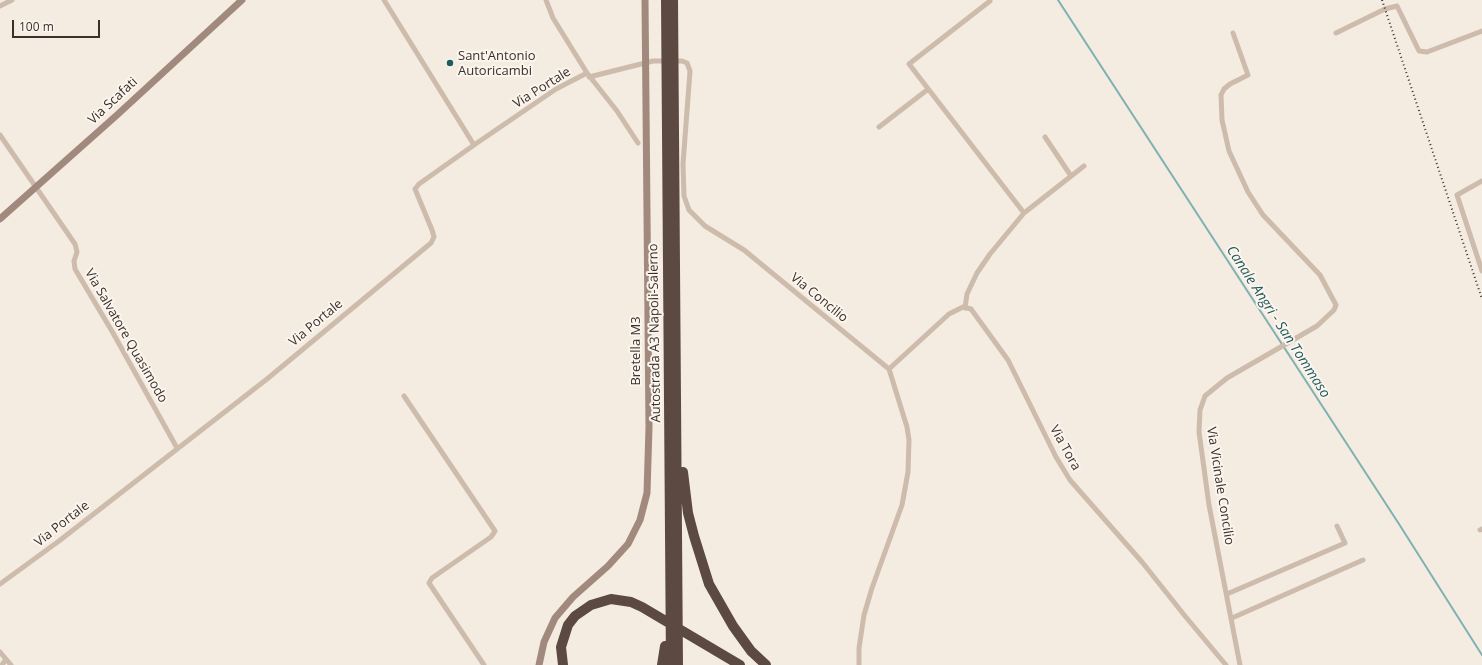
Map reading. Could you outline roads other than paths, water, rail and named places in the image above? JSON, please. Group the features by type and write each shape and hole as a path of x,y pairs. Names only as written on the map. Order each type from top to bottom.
{"highway":[{"name":"Autostrada A3 Napoli-Salerno","path":"666,0 671,665"},
{"name":"Autostrada A3 Napoli-Salerno","path":"673,0 678,665"},
{"path":"676,356 682,417 683,465 686,500 697,549 709,584 732,626 752,651 766,665"},
{"path":"662,665 665,650 665,612 670,558"},
{"path":"563,665 561,647 568,626 575,616 591,604 611,599 631,602 642,607 740,665"}],"street":[{"path":"0,6 12,0"},
{"name":"Via Scafati","path":"0,219 117,115 242,0"},
{"path":"384,0 474,146"},
{"path":"546,0 553,18 588,75 617,111 638,142"},
{"name":"Bretella M3","path":"539,665 544,642 555,618 573,597 608,566 628,544 640,520 647,493 649,427 645,0"},
{"path":"990,1 909,64 927,90 1024,213"},
{"path":"1336,33 1385,9 1397,6 1419,51 1427,52 1482,31"},
{"name":"Via Vicinale Concilio","path":"1233,33 1248,75 1230,84 1221,94 1222,120 1229,151 1244,186 1263,215 1320,275 1336,305 1334,310 1316,326 1228,378 1205,396 1200,410 1199,432 1202,454 1240,665"},
{"name":"Via Concilio","path":"588,75 653,61 679,61 687,63 690,72 683,164 684,196 689,210 706,226 744,250 889,369"},
{"name":"Via Portale","path":"0,584 59,541 267,379 431,243 434,237 432,230 415,189 419,184 556,89 588,75"},
{"path":"879,127 927,90"},
{"name":"Via Salvatore Quasimodo","path":"0,135 75,244 77,252 74,261 75,268 177,448"},
{"path":"1045,138 1071,176"},
{"path":"859,665 860,638 864,615 872,588 902,505 908,472 909,440 907,427 889,369 925,334 949,314 962,307 965,308 967,294 977,273 990,254 1024,213 1084,166"},
{"path":"1482,181 1457,195 1482,271"},
{"name":"Via Tora","path":"965,308 970,309 975,314 1008,360 1056,457 1070,480 1142,562 1184,616 1226,665"},
{"path":"404,396 495,530 491,538 432,578 429,583 484,665"},
{"path":"1227,594 1344,543 1337,526"},
{"path":"1232,618 1363,560"},
{"path":"0,652 11,665"},
{"path":"2,665 6,660"}],"waterway":[{"name":"Canale Angri - San Tommaso","path":"1058,0 1399,524 1482,655"}],"railway":[{"path":"1382,0 1482,299"}],"place":[{"name":"Sant'Antonio Autoricambi","path":"450,63"}]}
